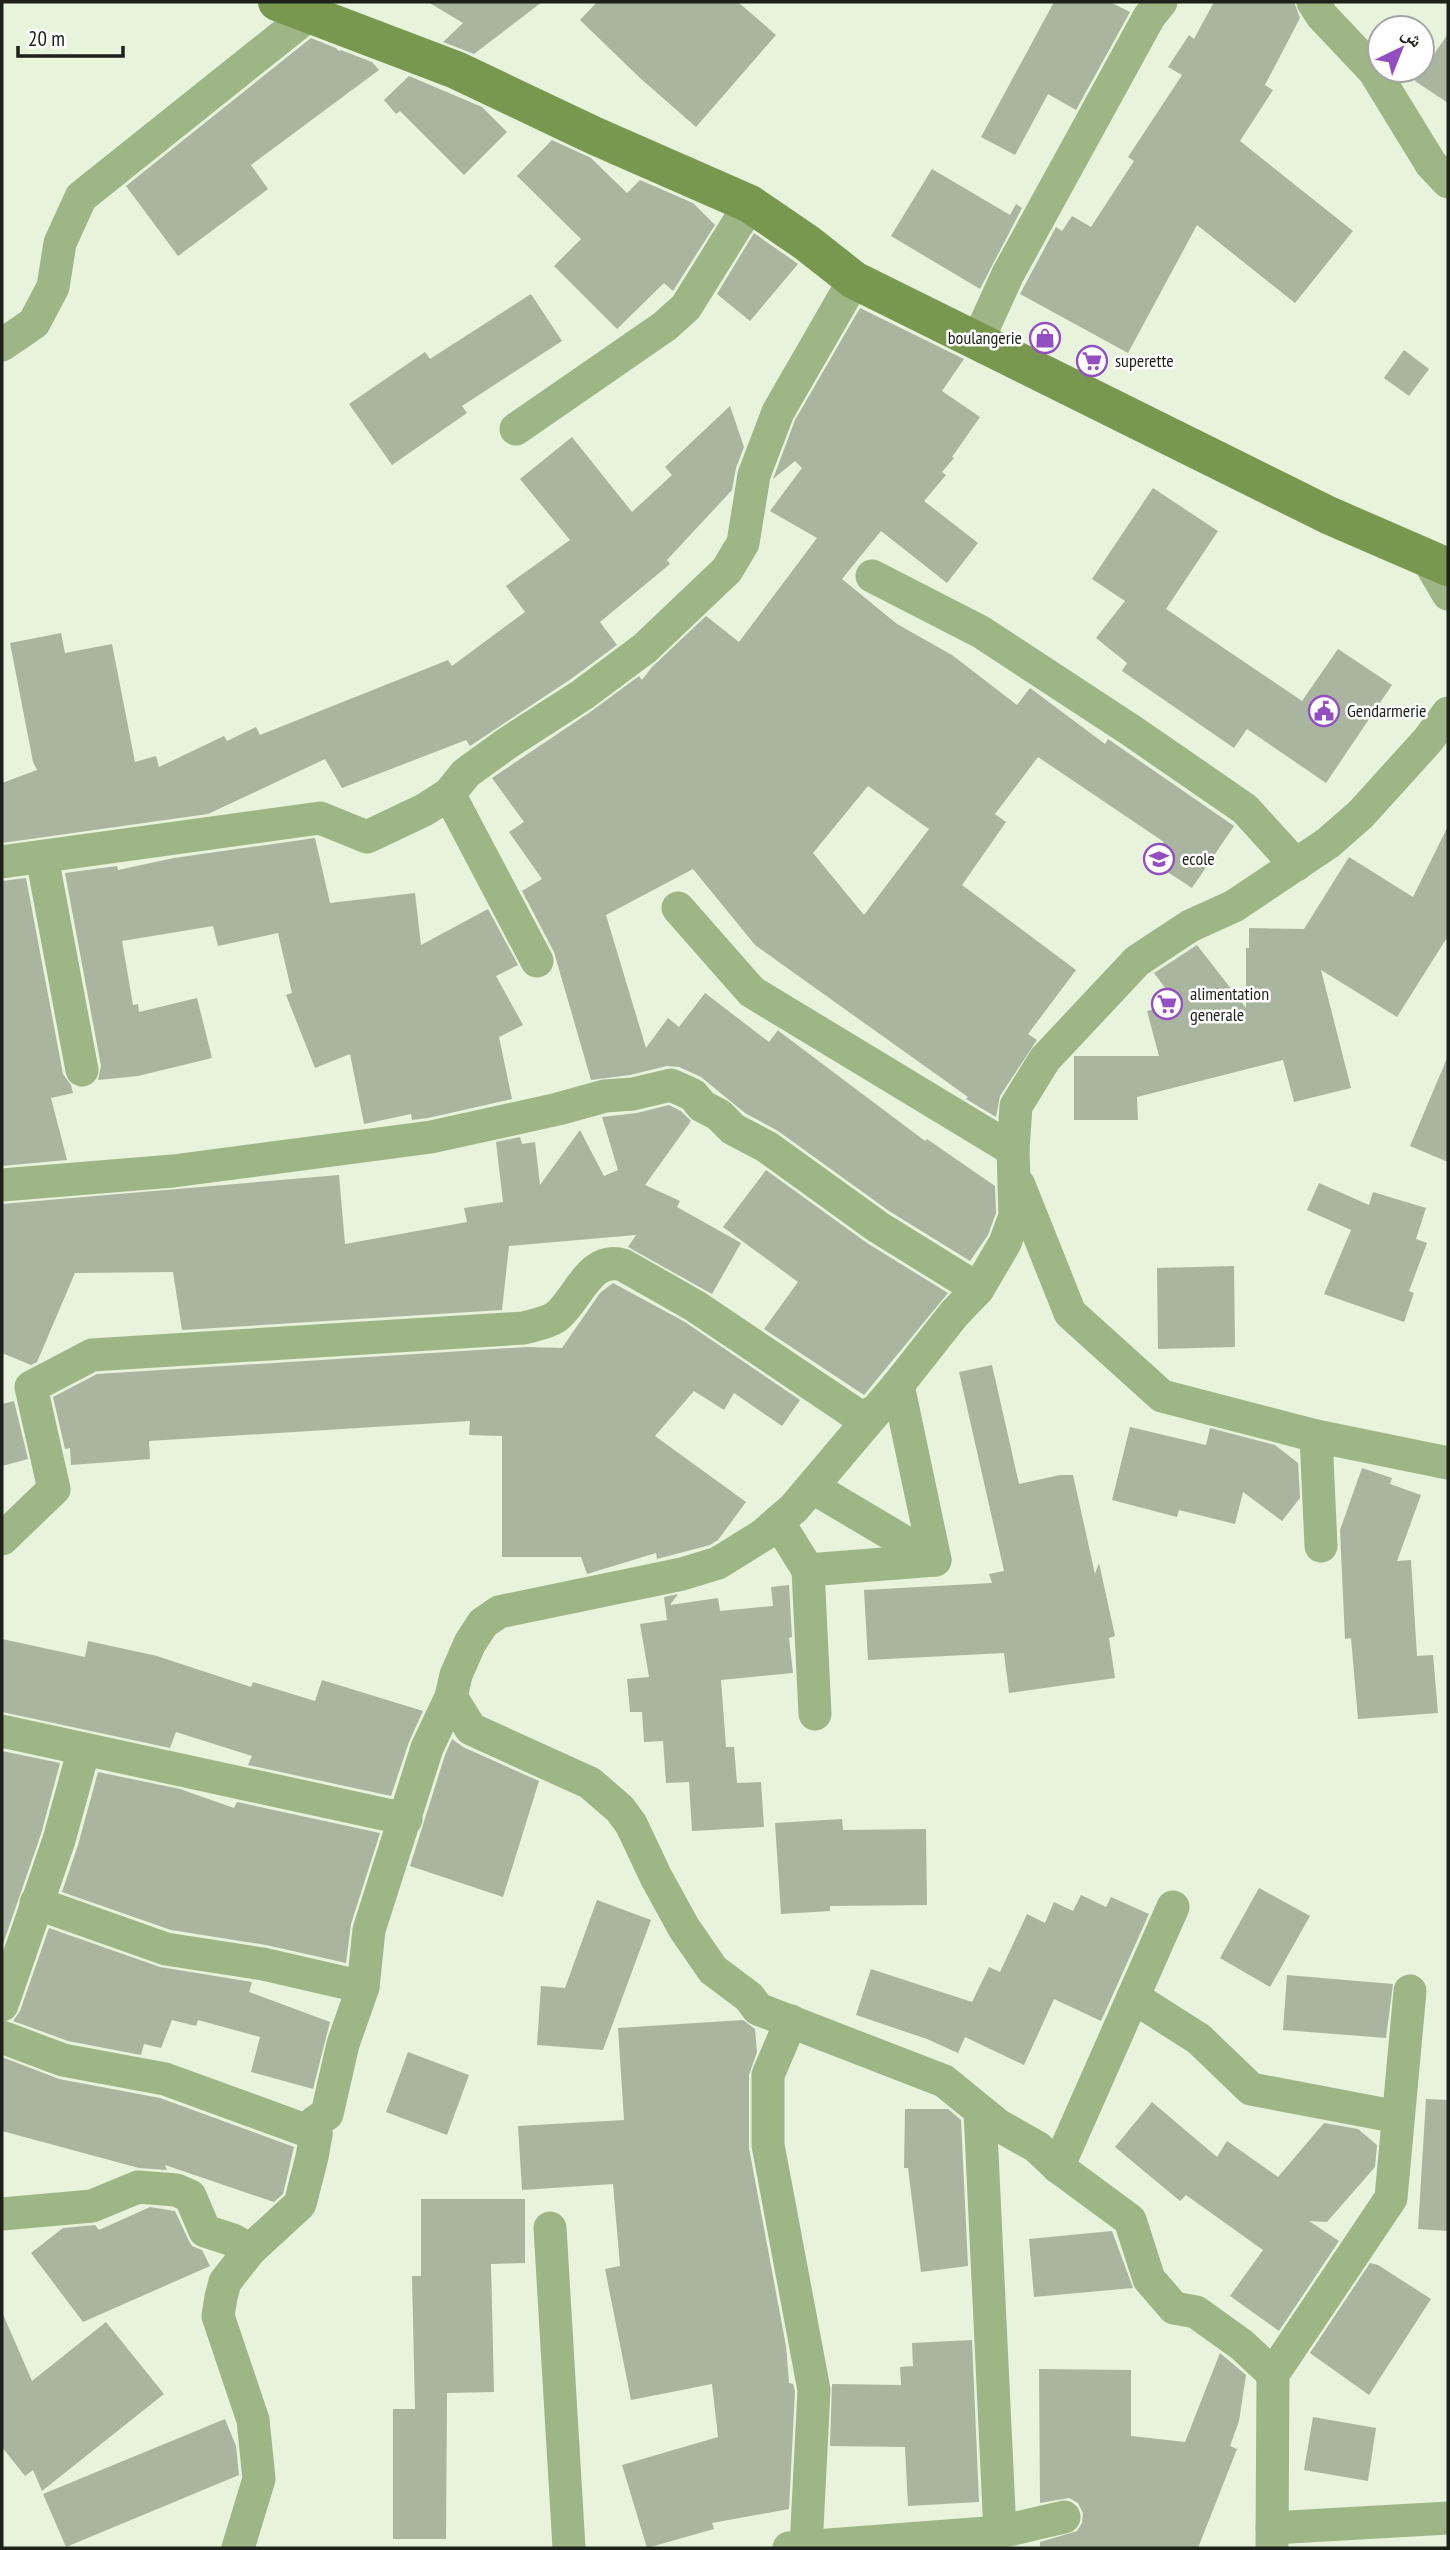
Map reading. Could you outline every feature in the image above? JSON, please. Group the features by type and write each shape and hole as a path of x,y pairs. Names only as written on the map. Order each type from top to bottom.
{"street":[{"path":"977,342 1008,274 1150,17 1161,2"},
{"path":"1313,2 1322,16 1374,72 1431,164 1448,183"},
{"path":"2,345 34,323 53,287 60,243 81,197 293,8 456,70 595,136 750,204 807,243 854,280 1315,509 1438,562 1448,594"},
{"path":"516,429 666,326 686,307 750,204"},
{"path":"2,862 320,818 367,837 424,810 449,794 466,773 582,695 645,648 727,570 743,543 754,475 778,412 854,280"},
{"path":"872,576 981,632 1132,731 1245,809 1296,865"},
{"path":"238,2548 259,2480 253,2420 219,2316 225,2282 250,2250 300,2204 316,2134 315,2122 327,2114 343,2044 363,1987 369,1930 427,1748 452,1697 456,1675 470,1643 483,1623 492,1615 698,1570 734,1554 778,1522 813,1487 954,1314 978,1289 1011,1232 1015,1216 1016,1105 1045,1059 1137,961 1190,926 1234,906 1328,843 1361,814 1428,740 1448,713"},
{"path":"449,794 537,961"},
{"path":"41,857 82,1070"},
{"path":"678,908 752,992 1014,1162 1070,1313 1162,1396 1316,1436 1448,1462"},
{"path":"2,1185 173,1171 431,1137 605,1096 634,1094 671,1085 693,1096 733,1129 767,1147 878,1227 978,1289"},
{"path":"2,1539 54,1489 31,1387 92,1355 524,1328 556,1317 590,1276 611,1262 623,1265 695,1306 860,1417 875,1412"},
{"path":"898,1385 936,1560"},
{"path":"1316,1436 1321,1546"},
{"path":"813,1487 936,1560"},
{"path":"778,1522 808,1570 815,1714"},
{"path":"808,1570 936,1560"},
{"path":"452,1697 471,1729 590,1783 608,1797 631,1824 684,1928 713,1970 749,1997 758,2009 944,2081 980,2111 1037,2147 1059,2167 1130,2220 1149,2279 1174,2308 1196,2312 1242,2345 1273,2374"},
{"path":"2,1731 406,1818"},
{"path":"2,2005 60,1840 84,1749"},
{"path":"36,1903 166,1949 263,1965 363,1987"},
{"path":"1059,2167 1173,1907"},
{"path":"1410,1991 1391,2198 1273,2374 1272,2538 1448,2518"},
{"path":"1133,1997 1199,2039 1251,2089 1398,2117"},
{"path":"792,2021 768,2075 768,2145 814,2390 806,2548"},
{"path":"2,2037 63,2060 165,2079 316,2134"},
{"path":"980,2111 1000,2532"},
{"path":"2,2214 92,2206 138,2187 176,2190 190,2196 205,2231 233,2240 250,2250"},
{"path":"550,2228 569,2548"},
{"path":"789,2548 1000,2532 1064,2517"}],"building":[{"path":"428,2 542,2 474,54 443,42 463,23"},
{"path":"597,2 738,2 776,35 696,127 580,20"},
{"path":"1054,2 1110,2 1130,12 1076,110 1048,94 1015,155 981,137"},
{"path":"1214,2 1294,2 1300,18 1265,85 1273,90 1240,141 1353,231 1295,303 1197,225 1128,353 1020,294 1056,227 1062,231 1072,216 1091,227 1134,161 1128,157 1182,75 1168,67 1189,35 1194,39"},
{"path":"1448,34 1448,103 1420,84 1436,84 1436,51"},
{"path":"311,38 372,62 379,70 251,165 268,189 178,256 126,186"},
{"path":"409,76 482,107 507,132 464,175 400,111 396,114 384,100"},
{"path":"552,140 591,158 627,193 640,180 693,203 715,225 673,291 664,283 617,329 554,266 581,239 517,176"},
{"path":"932,169 1010,215 1016,204 1022,208 980,289 891,236"},
{"path":"754,233 798,264 750,321 717,294"},
{"path":"531,294 562,341 462,406 467,413 392,465 349,404 425,352 430,359"},
{"path":"860,308 964,359 942,391 980,417 942,472 946,475 924,501 978,543 947,583 881,531 842,579 897,624 952,655 1017,705 1030,688 1105,744 1108,739 1234,826 1192,888 1148,859 1164,842 1038,757 995,814 1006,822 962,885 1076,970 1028,1034 1037,1040 1000,1096 996,1117 966,1099 968,1097 755,945 693,869 606,915 646,1048 668,1018 679,1027 705,993 769,1042 778,1030 925,1141 927,1139 995,1186 996,1213 988,1235 970,1261 889,1211 778,1131 745,1113 701,1077 679,1067 667,1066 630,1075 591,1080 554,952 522,891 542,879 509,832 524,822 492,778 639,676 642,680 652,667 706,616 739,642 817,538 770,511 802,468 795,461 773,479 795,420","holes":["868,786 929,829 864,915 813,853"]},
{"path":"1404,350 1429,369 1409,396 1384,378"},
{"path":"730,406 744,447 732,490 667,560 670,564 600,622 617,645 470,746 466,740 342,788 325,759 208,814 2,843 2,783 37,770 33,762 10,643 61,633 65,653 112,644 135,762 156,756 159,767 224,736 227,741 256,727 260,735 448,660 452,666 525,612 506,586 570,540 520,479 572,437 632,512 672,475 665,467"},
{"path":"1153,488 1218,531 1166,609 1302,701 1338,649 1392,685 1326,783 1247,729 1234,748 1122,671 1127,663 1096,638 1125,601 1092,579"},
{"path":"1448,826 1448,936 1397,1017 1321,970 1351,1088 1294,1102 1283,1060 1137,1097 1138,1120 1074,1120 1074,1056 1159,1056 1147,1011 1177,1004 1154,973 1197,945 1246,1008 1246,948 1249,948 1249,928 1304,929 1349,857 1413,897"},
{"path":"315,838 330,903 415,893 421,945 488,909 518,965 496,976 523,1025 499,1037 512,1099 428,1118 412,1120 411,1114 364,1124 350,1054 315,1068 286,995 292,993 278,933 218,946 213,926 122,941 133,1005 138,1004 139,1012 197,998 212,1058 138,1076 98,1080 101,1066 65,873 117,866 118,870 174,858"},
{"path":"26,878 63,1074 73,1093 51,1098 67,1160 2,1166 2,881"},
{"path":"1448,1056 1448,1162 1410,1146"},
{"path":"669,1105 681,1111 691,1121 645,1185 680,1201 677,1207 741,1243 712,1294 628,1247 636,1235 509,1246 502,1310 182,1330 173,1272 75,1273 37,1362 31,1365 2,1353 2,1204 339,1175 345,1244 467,1222 464,1208 503,1202 496,1142 520,1137 522,1144 535,1142 540,1185 580,1130 604,1176 618,1170 602,1117 637,1113"},
{"path":"766,1170 867,1243 948,1293 864,1395 764,1329 798,1282 723,1227"},
{"path":"1319,1183 1369,1205 1373,1192 1426,1208 1416,1239 1427,1243 1409,1291 1414,1293 1404,1322 1324,1294 1351,1230 1307,1210"},
{"path":"1234,1266 1235,1347 1158,1349 1157,1268"},
{"path":"613,1283 685,1322 800,1400 782,1426 734,1393 724,1410 694,1391 655,1436 746,1502 718,1540 710,1545 657,1559 656,1553 587,1574 581,1557 502,1557 502,1436 469,1435 470,1421 149,1441 150,1459 71,1465 70,1448 65,1449 53,1397 97,1374 527,1347 562,1348 600,1293"},
{"path":"992,1365 1019,1484 1060,1475 1073,1475 1095,1574 1099,1563 1115,1636 1109,1638 1115,1678 1009,1693 1004,1653 868,1660 864,1590 992,1583 989,1574 1004,1571 959,1372"},
{"path":"14,1401 28,1459 2,1466 2,1404"},
{"path":"1130,1427 1206,1445 1210,1428 1275,1445 1298,1463 1300,1498 1282,1521 1243,1492 1235,1524 1179,1510 1177,1517 1112,1500"},
{"path":"1362,1468 1392,1478 1390,1484 1421,1495 1397,1561 1411,1560 1417,1656 1433,1655 1438,1713 1358,1719 1351,1638 1345,1639 1340,1530"},
{"path":"789,1585 792,1637 789,1638 793,1673 721,1680 726,1747 734,1747 737,1783 761,1782 764,1827 692,1831 689,1782 666,1783 663,1741 644,1742 642,1712 630,1712 627,1679 649,1677 640,1624 667,1620 664,1597 678,1594 670,1605 718,1598 720,1611 773,1606 771,1587"},
{"path":"2,1639 85,1657 88,1641 157,1656 251,1687 253,1682 315,1701 322,1680 423,1711 409,1742 391,1796 248,1765 252,1756 176,1732 170,1748 2,1712"},
{"path":"452,1739 463,1747 539,1781 503,1897 410,1866"},
{"path":"2,1751 60,1763 41,1834 2,1947"},
{"path":"98,1772 180,1789 234,1808 237,1802 380,1833 351,1924 346,1963 266,1945 171,1930 62,1892"},
{"path":"842,1819 843,1830 926,1829 927,1905 830,1906 830,1911 781,1914 775,1823"},
{"path":"1259,1888 1310,1916 1270,1987 1220,1958"},
{"path":"1081,1895 1106,1907 1111,1897 1149,1914 1101,2021 1054,1999 1024,2065 965,2037 958,2053 927,2039 856,2015 871,1969 972,2002 989,1967 1000,1972 1027,1914 1045,1923 1054,1902 1073,1911"},
{"path":"597,1900 651,1920 603,2050 537,2045 541,1986 565,1988"},
{"path":"49,1928 160,1967 252,1982 249,1992 330,2022 313,2089 251,2072 260,2037 198,2020 196,2026 172,2020 161,2048 144,2044 141,2055 68,2041 13,2021 20,2011"},
{"path":"1287,1975 1393,1984 1386,2038 1283,2030"},
{"path":"743,2020 755,2029 757,2052 749,2075 749,2148 786,2346 789,2383 793,2384 795,2391 789,2509 712,2523 714,2529 647,2548 622,2465 718,2437 712,2384 631,2400 605,2269 620,2266 613,2184 522,2190 518,2126 624,2120 618,2028"},
{"path":"408,2052 469,2075 447,2135 386,2112"},
{"path":"2,2057 59,2079 160,2098 294,2147 283,2194 274,2202 165,2165 167,2170 139,2168 2,2131"},
{"path":"1426,2099 1448,2100 1448,2231 1418,2229"},
{"path":"1152,2102 1217,2157 1227,2141 1278,2177 1324,2123 1358,2129 1377,2145 1375,2167 1327,2222 1309,2221 1339,2241 1279,2331 1230,2296 1263,2250 1186,2195 1180,2201 1115,2147"},
{"path":"905,2109 948,2109 961,2120 968,2266 921,2272 908,2168 904,2168"},
{"path":"421,2199 525,2199 525,2263 491,2264 494,2392 447,2393 446,2539 393,2539 393,2409 415,2409 412,2276 421,2276"},
{"path":"150,2207 175,2211 192,2246 202,2250 210,2266 83,2322 31,2253 63,2228 95,2225 99,2230"},
{"path":"1112,2231 1133,2288 1034,2297 1029,2239"},
{"path":"1370,2263 1378,2265 1431,2299 1369,2395 1310,2353"},
{"path":"2,2312 32,2381 106,2322 164,2394 42,2491 33,2470 25,2476 2,2447"},
{"path":"972,2340 979,2502 908,2506 905,2447 830,2446 832,2384 901,2385 900,2367 913,2366 912,2343"},
{"path":"1220,2353 1246,2375 1239,2421 1230,2446 1237,2449 1198,2548 1040,2548 1040,2542 1077,2531 1082,2523 1083,2513 1078,2503 1069,2498 1040,2503 1039,2369 1131,2370 1131,2436 1185,2442"},
{"path":"1313,2417 1376,2428 1368,2481 1304,2470"},
{"path":"225,2419 236,2446 239,2475 66,2547 43,2494"}],"place":[{"name":"boulangerie","path":"1045,338"},
{"name":"superette","path":"1092,361"},
{"name":"Gendarmerie","path":"1324,711"},
{"name":"ecole","path":"1159,859"},
{"name":"alimentation generale","path":"1167,1004"}]}
